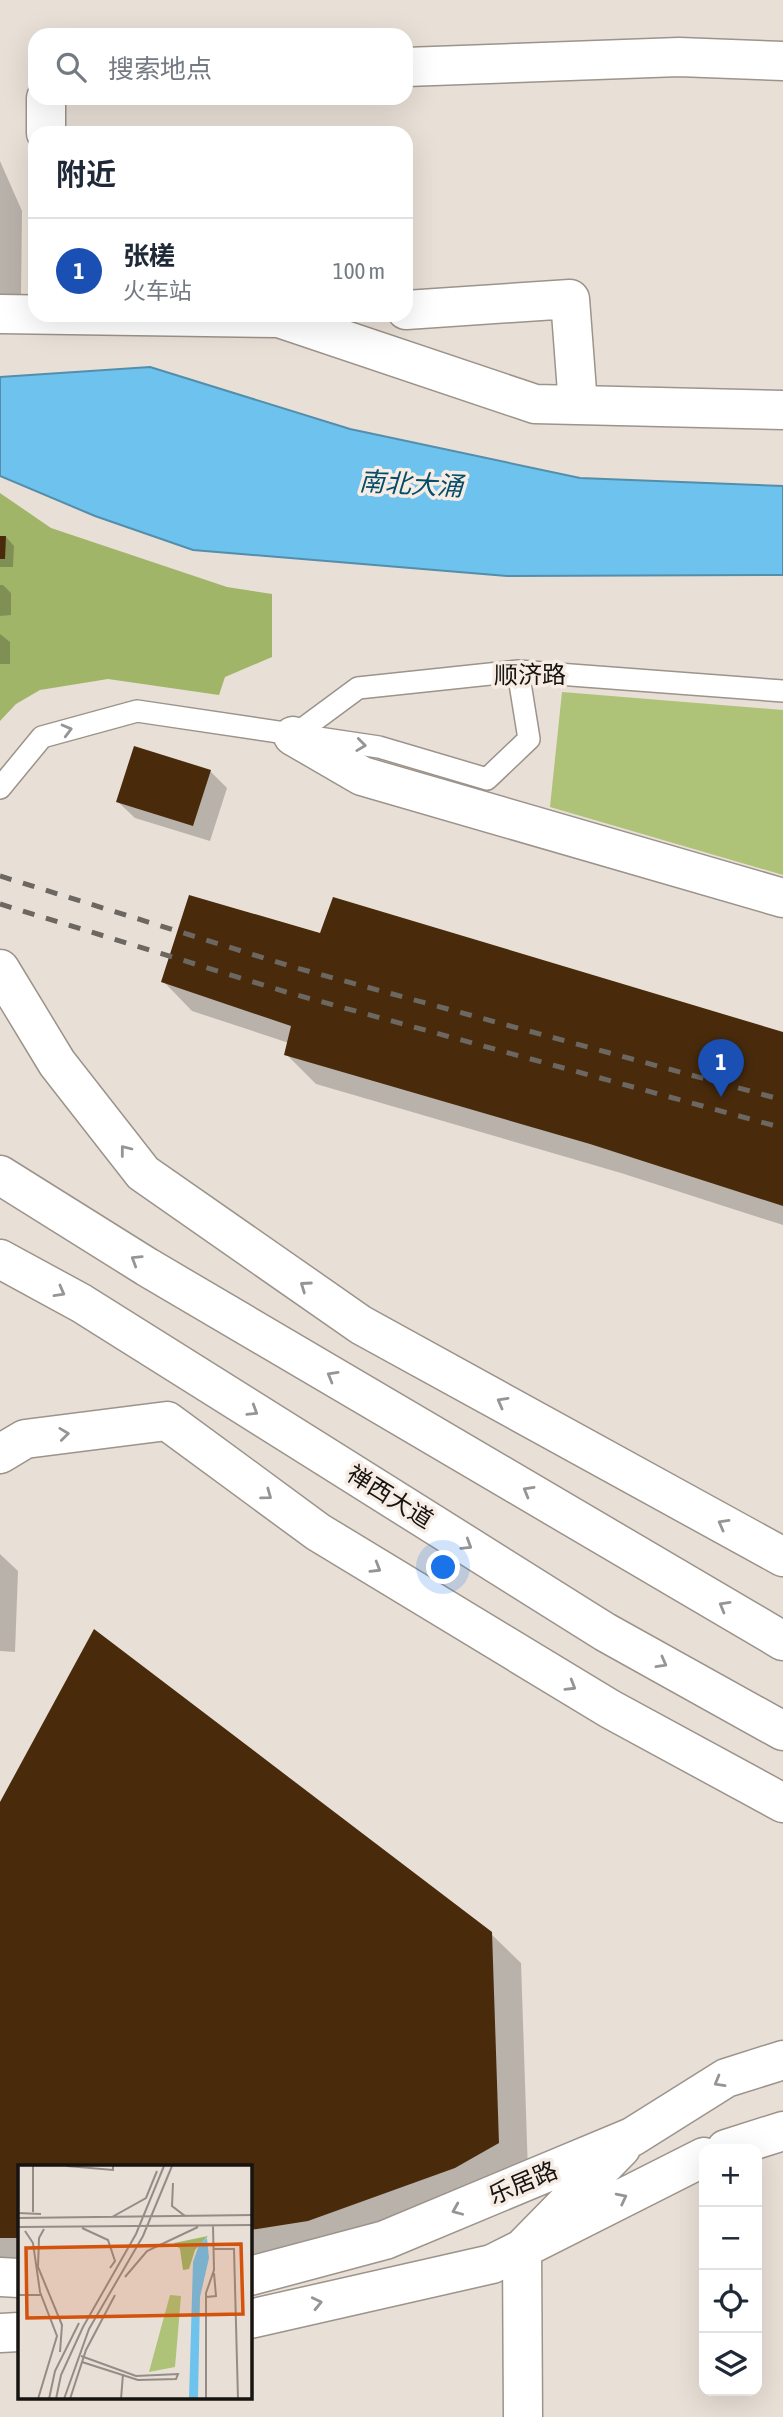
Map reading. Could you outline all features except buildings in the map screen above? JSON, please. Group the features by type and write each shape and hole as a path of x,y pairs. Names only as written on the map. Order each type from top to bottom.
{"main road":[{"path":"413,67 679,57 783,61"},
{"path":"46,105 46,126"},
{"path":"413,310 570,299 578,405"},
{"path":"0,314 28,315"},
{"path":"291,322 535,404 783,410"},
{"path":"293,736 362,776 783,898"},
{"path":"0,969 57,1063 143,1173 361,1325 783,1557"},
{"path":"0,1175 147,1267 783,1641"},
{"name":"禅西大道","path":"0,1259 81,1303 605,1632 783,1731"},
{"path":"0,1454 25,1439 167,1421 318,1532 610,1709 783,1803"},
{"name":"乐居路","path":"252,2275 385,2240 632,2137 726,2078 783,2060"},
{"path":"742,2144 783,2131"},
{"path":"523,2417 522,2249 632,2137"},
{"path":"252,2319 492,2264 699,2160"},
{"path":"0,2277 18,2278"},
{"path":"0,2333 18,2332"}],"lane":[{"name":"顺济路","path":"293,736 358,688 518,671 783,691"},
{"path":"0,788 42,737 137,711 379,747 487,779 529,739 518,671"}],"green space":[{"path":"0,493 51,528 227,587 272,594 272,657 225,677 219,695 108,679 40,690 16,704 0,721"},
{"path":"562,692 783,710 783,875 550,807"}],"water":[{"name":"南北大涌","path":"150,367 350,429 580,478 783,486 783,575 507,576 193,550 95,516 0,476 0,377"}],"railway":[{"path":"0,876 293,967 783,1100"},
{"path":"0,904 286,992 783,1128"}],"place":[{"name":"张槎","path":"721,1097"}]}
